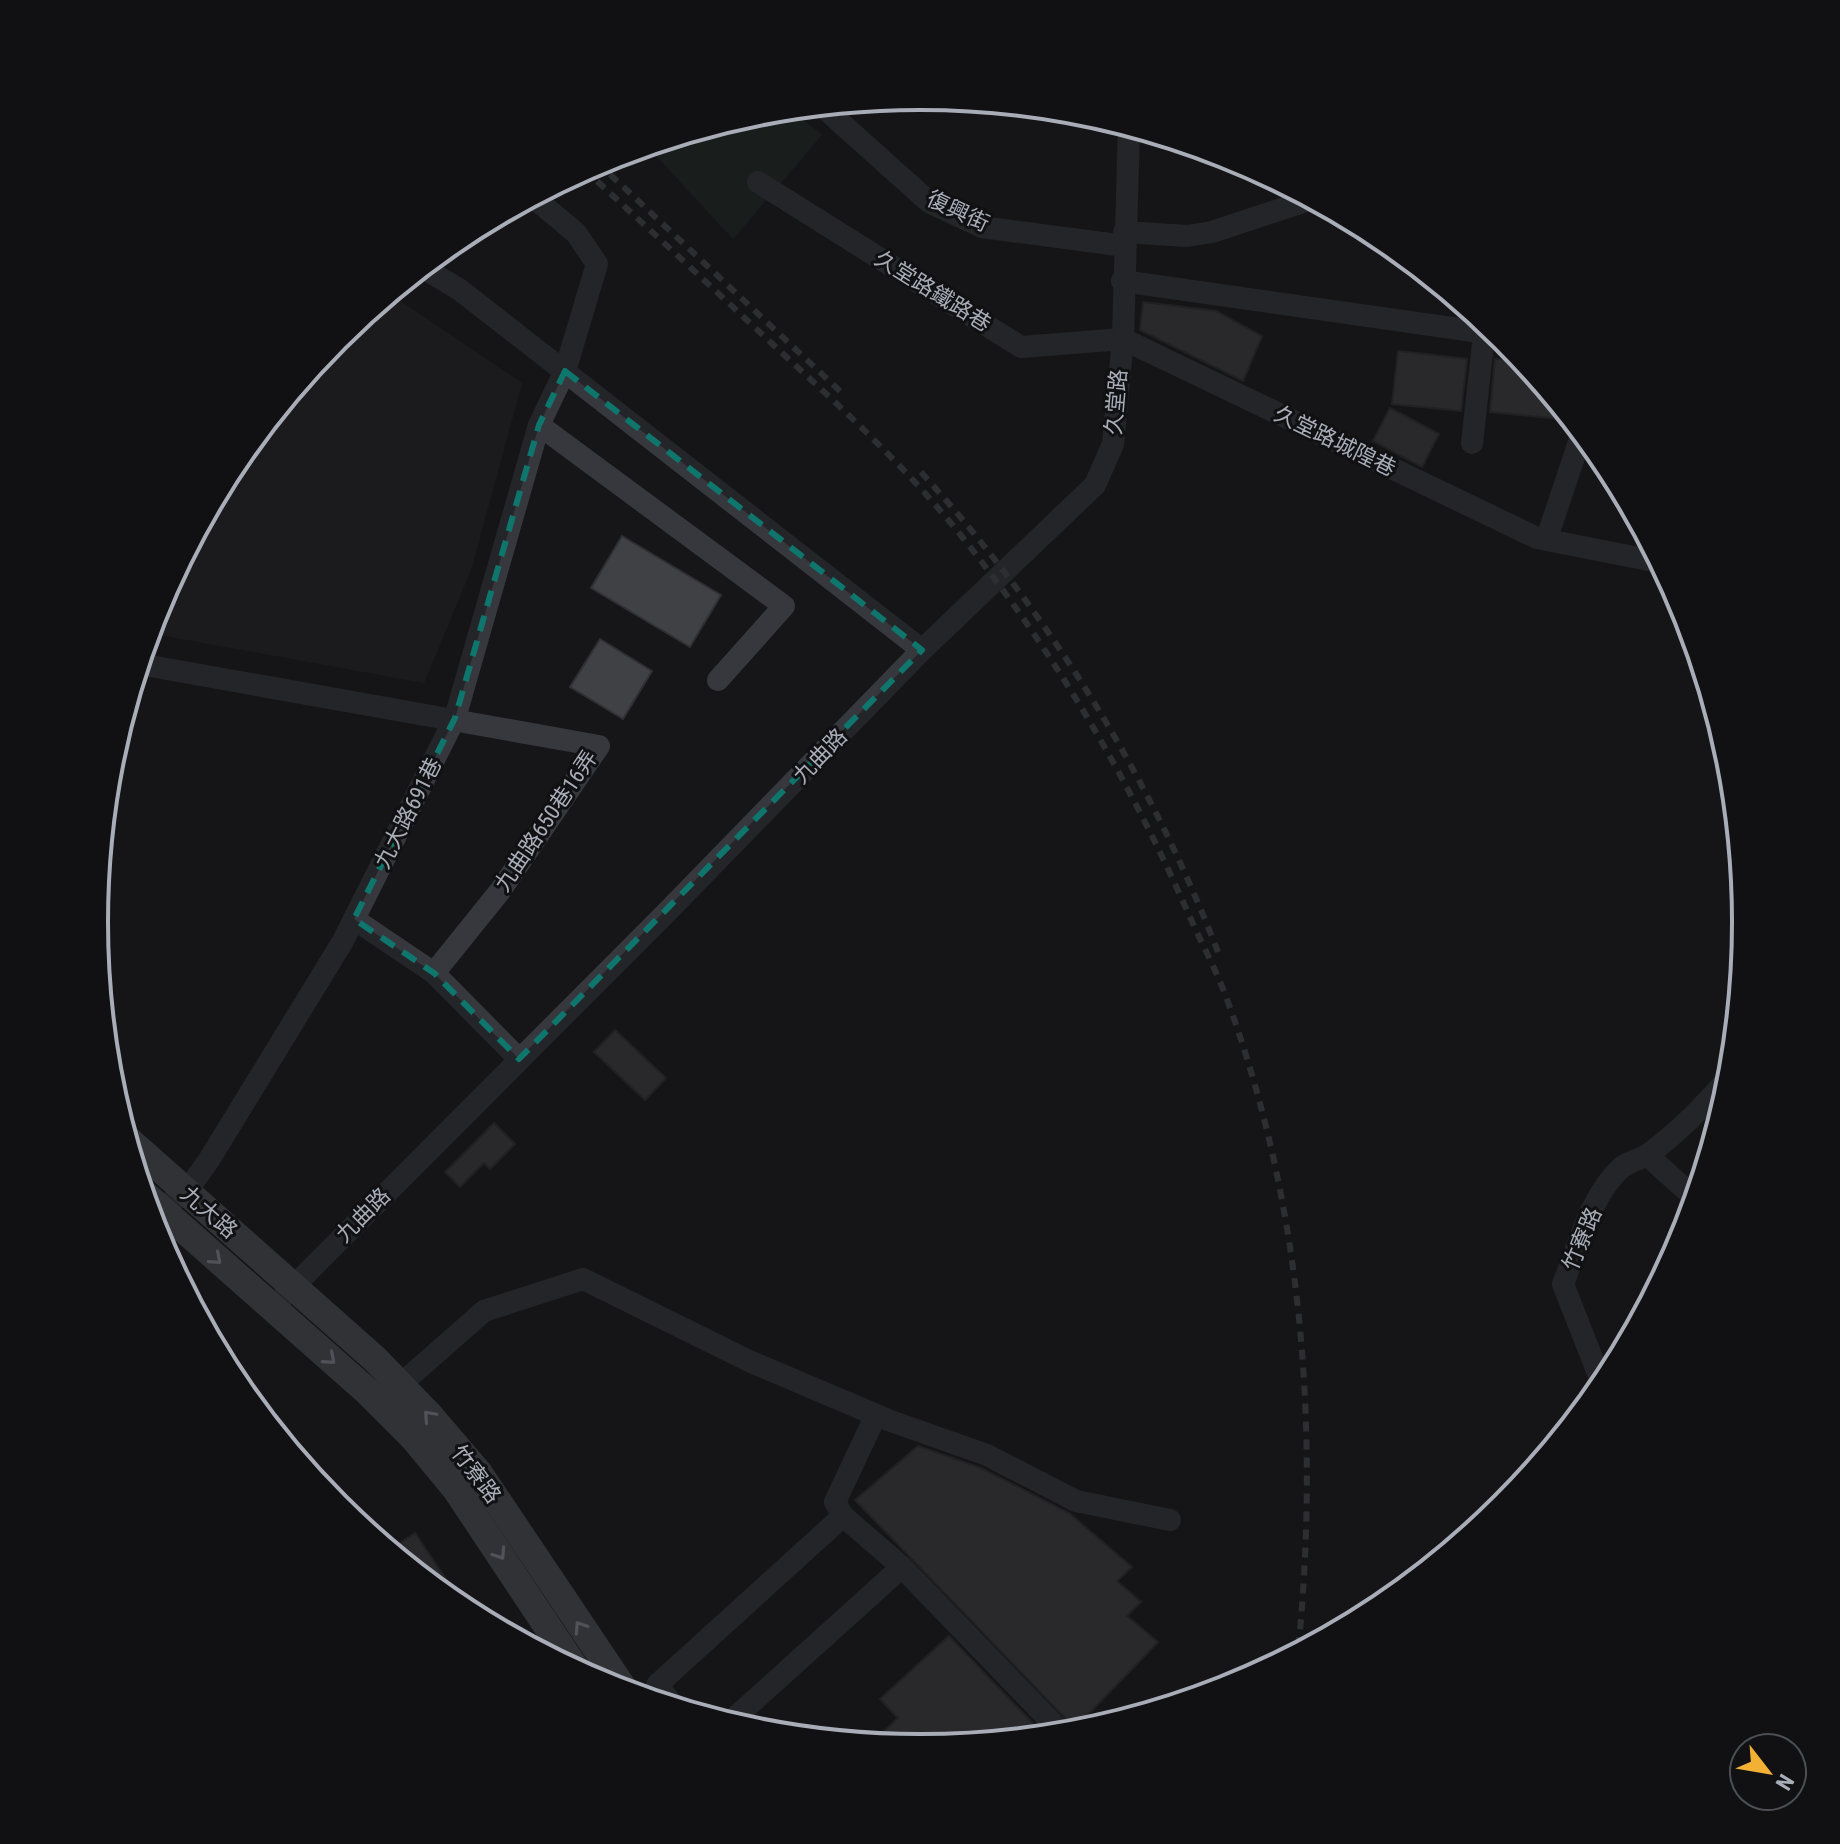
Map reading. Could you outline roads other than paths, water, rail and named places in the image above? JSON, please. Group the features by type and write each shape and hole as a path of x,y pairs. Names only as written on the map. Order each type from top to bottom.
{"main road":[{"name":"九大路","path":"142,1153 293,1285"},
{"name":"九大路","path":"165,1220 272,1308"},
{"name":"竹寮路","path":"293,1285 400,1385 478,1472 484,1505 567,1653"},
{"name":"竹寮路","path":"272,1308 368,1392 484,1505 611,1673"}],"street":[{"name":"復興街","path":"832,115 929,202 982,227 1125,239 1187,236 1212,232 1297,204"},
{"name":"久堂路","path":"922,650 1095,485 1113,444 1123,339 1122,281 1129,138"},
{"name":"久堂路鐵路巷","path":"758,182 1021,347 1123,339"},
{"name":"九大路691巷","path":"159,1205 186,1192 209,1160 354,919 455,718 539,425 565,371 597,264 576,233 542,204"},
{"path":"432,273 460,290 922,650"},
{"path":"1122,281 1478,333"},
{"name":"久堂路城隍巷","path":"1123,339 1537,538 1646,559"},
{"path":"1472,443 1490,345"},
{"path":"539,425 784,606 718,680"},
{"path":"1547,538 1577,447"},
{"name":"九曲路","path":"272,1308 666,913 922,650"},
{"path":"150,666 455,718"},
{"name":"九曲路650巷16弄","path":"434,973 500,891 599,746 455,718"},
{"path":"354,919 434,973 519,1059"},
{"name":"竹寮路","path":"1597,1370 1563,1284 1602,1193 1623,1166 1647,1155 1692,1118 1712,1095"},
{"path":"1647,1155 1686,1190"},
{"path":"400,1385 484,1311 583,1279 749,1361 876,1415 987,1455 1076,1501 1170,1520"},
{"path":"876,1415 835,1502 843,1516 902,1567 1052,1723"},
{"path":"663,1692 657,1685 843,1516"},
{"path":"740,1713 902,1567"}],"railway":[{"path":"608,172 842,393"},
{"path":"594,179 852,419 899,465 963,538 1059,672 1116,767 1166,865 1221,984 1251,1073 1272,1154 1288,1236 1299,1318 1305,1402 1307,1486 1299,1639"},
{"path":"921,472 1011,581 1092,698 1161,822 1218,952"}]}
